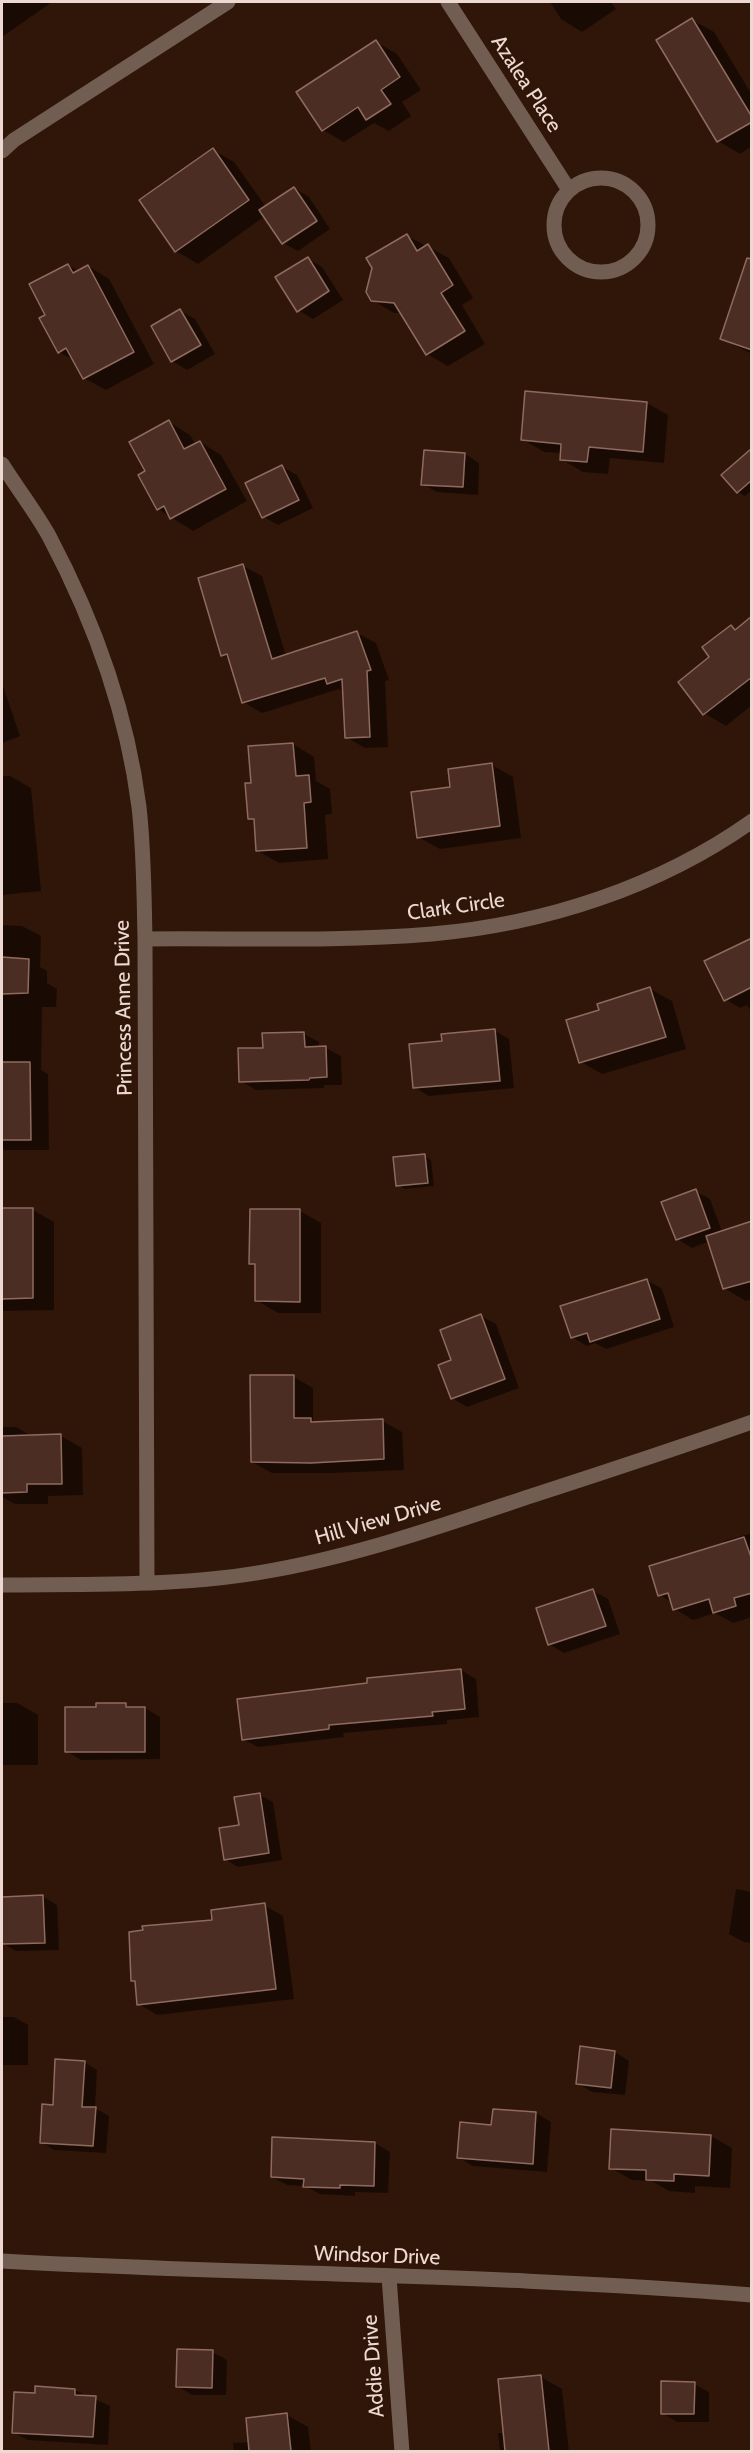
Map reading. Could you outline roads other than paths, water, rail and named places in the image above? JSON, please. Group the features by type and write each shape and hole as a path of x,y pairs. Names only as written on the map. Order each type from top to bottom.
{"street":[{"path":"2,152 14,140 228,2"},
{"name":"Azalea Place","path":"448,2 569,190"},
{"path":"597,177 612,178 627,185 638,195 646,208 649,224 647,239 640,253 630,263 615,271 599,273 584,270 570,261 560,248 554,233 554,217 559,202 569,190 582,181 597,177"},
{"name":"Princess Anne Drive","path":"2,464 47,534 81,602 109,673 125,732 138,806 144,867 145,939 147,1583"},
{"name":"Clark Circle","path":"145,939 374,937 492,926 564,909 633,886 683,863 752,821"},
{"name":"Hill View Drive","path":"2,1585 190,1581 272,1570 353,1553 478,1514 752,1422"},
{"name":"Windsor Drive","path":"2,2261 138,2269 489,2280 752,2295"},
{"name":"Addie Drive","path":"389,2277 402,2451"}]}
